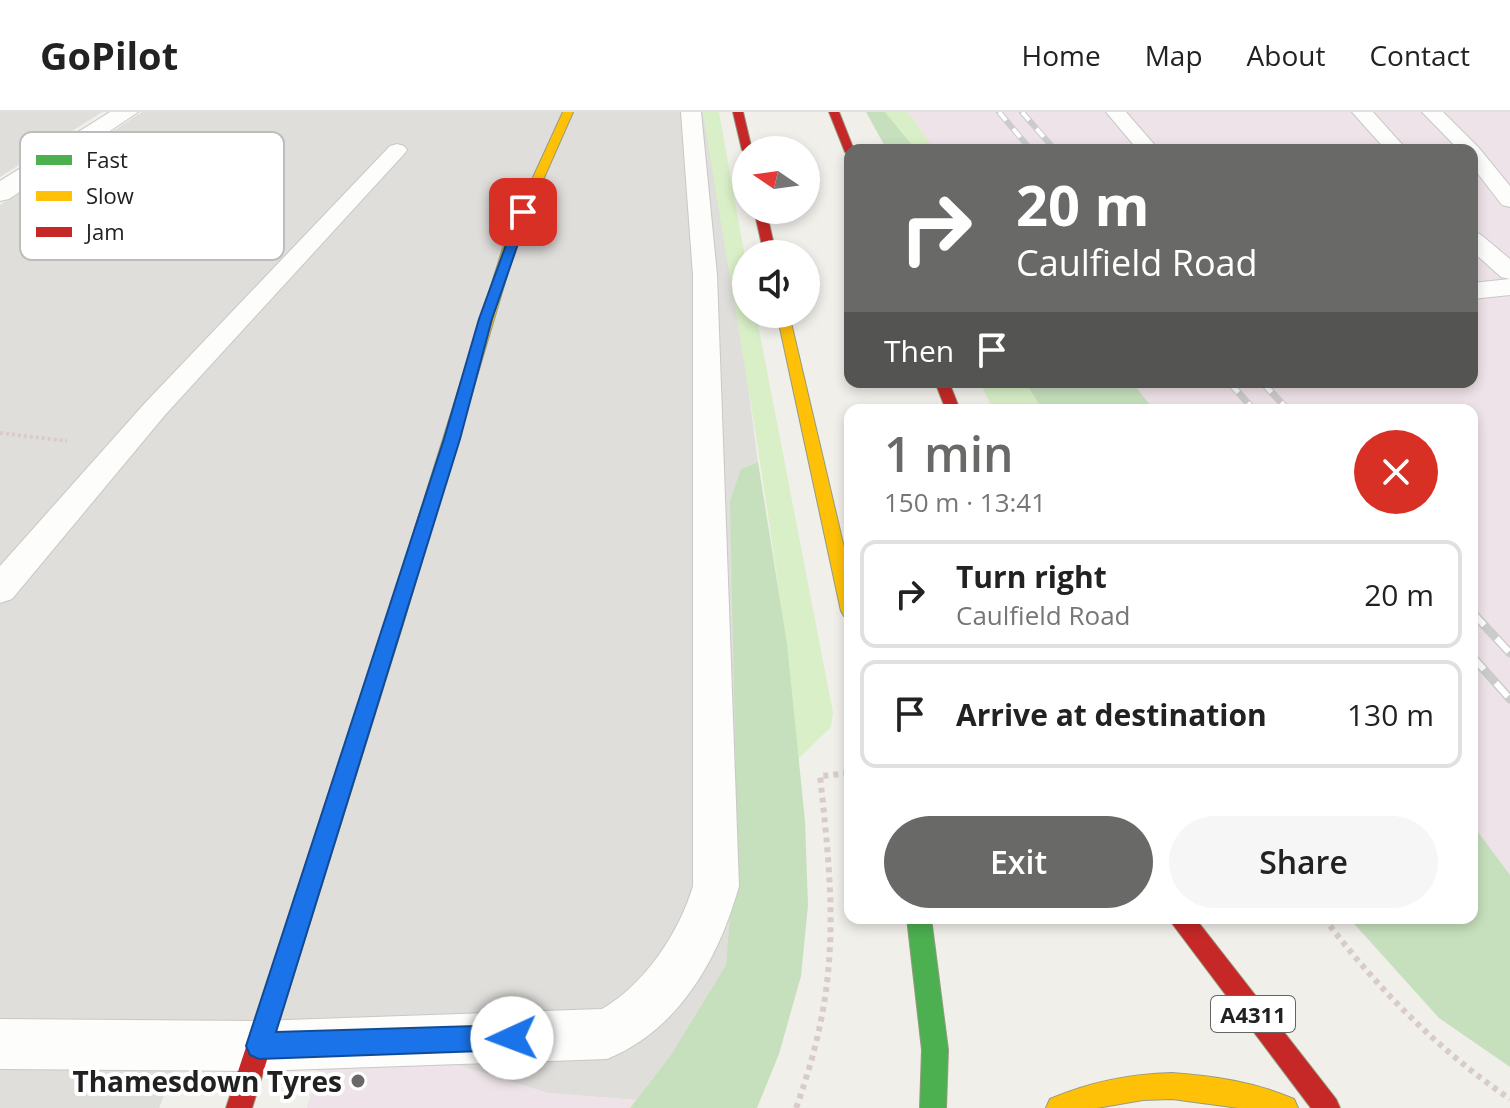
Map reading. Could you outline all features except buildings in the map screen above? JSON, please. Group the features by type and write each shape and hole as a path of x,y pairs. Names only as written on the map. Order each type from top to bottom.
{"street":[{"path":"95,132 126,112"},
{"path":"239,1108 359,735 514,232 568,112"},
{"path":"738,112 744,136"},
{"path":"834,112 847,144"},
{"path":"0,193 20,180"},
{"path":"786,328 844,584"},
{"path":"920,924 935,1050 933,1108"},
{"name":"A4311","path":"1185,924 1327,1108"},
{"path":"1059,1108 1070,1102 1133,1087 1201,1087 1285,1108"}],"lane":[{"path":"0,1044 259,1046 607,1034 627,1025 651,1004 710,911 716,886 705,275 691,112"},
{"path":"1116,112 1144,144"},
{"path":"1362,112 1391,144"},
{"path":"1432,112 1464,144"},
{"path":"0,590 155,409 397,150"},
{"path":"1478,160 1510,200"},
{"path":"1478,244 1510,272"},
{"path":"1478,290 1510,287"}],"path":[{"path":"796,1108 806,1084 830,969 833,918 820,776 844,774"},
{"path":"1329,924 1377,986 1427,1036 1479,1080 1510,1099"}],"shaded area":[{"path":"0,112 102,112 71,132 20,132 20,164 0,177"},
{"path":"142,112 703,112 732,282 732,328 740,328 758,462 745,467 737,835 731,929 726,965 670,1056 636,1100 548,1093 438,1059 181,1053 159,1108 0,1108 0,205 20,192 20,260 284,260 284,132 111,132"},
{"path":"908,112 1510,112 1510,875 1478,832 1478,404 1149,404 1137,388 1478,388 1478,144 931,144"},
{"path":"323,1049 438,1059 548,1093 636,1100 630,1108 307,1108"},
{"path":"170,1077 159,1108 92,1108 104,1079"}],"green space":[{"path":"703,112 719,112 732,185 732,224 739,224 742,240 732,240 732,287"},
{"path":"866,112 885,112 911,144 884,144"},
{"path":"885,112 908,112 931,144 911,144"},
{"path":"739,328 759,328 833,713 831,727 798,759 780,597"},
{"path":"983,388 1029,388 1039,404 990,404"},
{"path":"1029,388 1137,388 1149,404 1039,404"},
{"path":"758,462 787,644 805,821 808,905 801,976 779,1054 757,1108 630,1108 670,1056 726,965 737,835 730,501 741,469"},
{"path":"1478,832 1510,875 1510,1067 1439,1018 1354,924 1478,924"}],"railway":[{"path":"999,112 1026,144"},
{"path":"1022,112 1050,144"},
{"path":"1234,388 1249,404"},
{"path":"1268,388 1282,404"},
{"path":"1478,618 1510,653"},
{"path":"1478,663 1510,699"}],"traffic: fast":[{"path":"920,924 935,1050 933,1108"}],"traffic: slow":[{"path":"394,624 514,232 568,112"},
{"path":"786,328 844,584"},
{"path":"1059,1108 1115,1090 1172,1086 1229,1092 1285,1108"}],"traffic: jam":[{"path":"738,112 744,136"},
{"path":"834,112 847,144"},
{"path":"763,224 767,240"},
{"path":"944,388 951,404"},
{"path":"239,1108 394,624"},
{"path":"1185,924 1327,1108"}],"place":[{"name":"Thamesdown Tyres","path":"358,1081"}],"route":[{"path":"512,1038 259,1046 452,439 485,319 523,212"}]}
